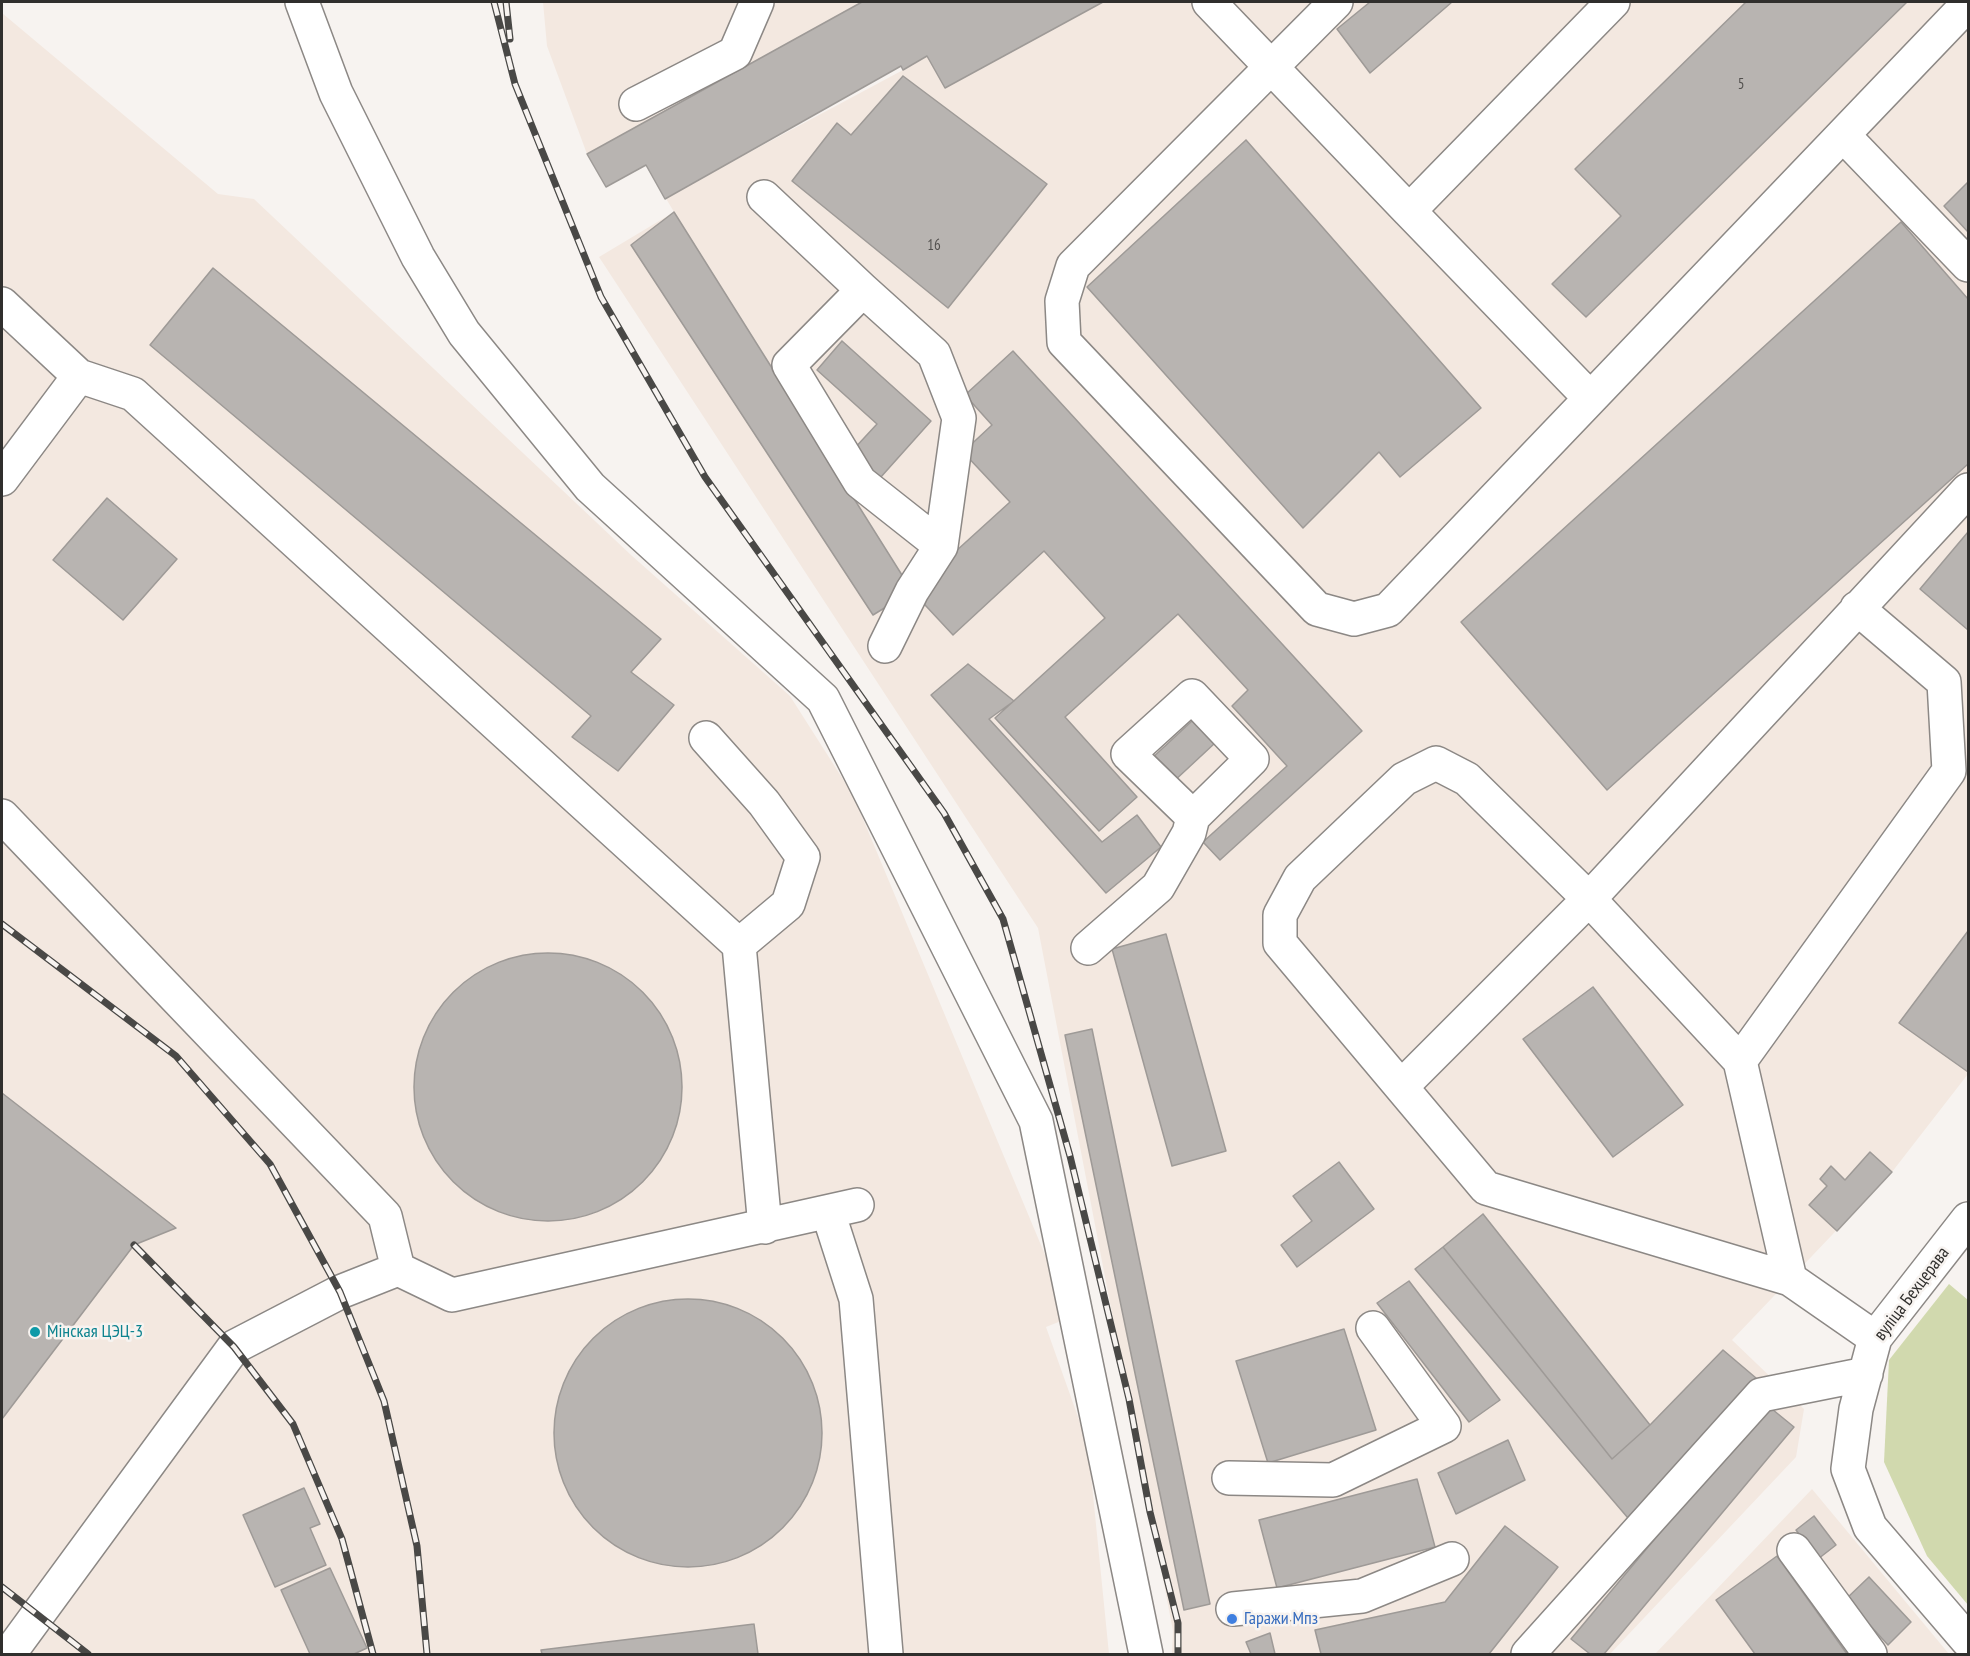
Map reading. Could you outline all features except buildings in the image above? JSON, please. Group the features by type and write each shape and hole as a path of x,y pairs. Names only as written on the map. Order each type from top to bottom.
{"street":[{"path":"302,2 336,93 418,257 464,333 590,487 823,699 1036,1121 1146,1654"},
{"path":"636,104 735,53 757,2"},
{"path":"1209,2 1590,398"},
{"path":"1336,2 1073,266 1062,301 1064,342 1317,609 1354,619 1388,610 1843,135 1965,16"},
{"path":"1409,211 1613,2"},
{"path":"1843,135 1968,265"},
{"path":"764,197 934,354 959,418 941,546 912,591 885,646"},
{"path":"863,290 789,365 860,482 941,546"},
{"path":"2,304 79,376 133,394 739,945 765,1227"},
{"path":"2,479 79,376"},
{"path":"1402,1086 1589,899 1968,490"},
{"path":"1740,1061 1949,771 1944,682 1857,608"},
{"path":"706,738 764,803 803,857 788,904 739,945"},
{"path":"1790,1279 1740,1061 1589,899 1467,779 1436,763 1404,778 1300,878 1280,915 1280,943 1486,1188 1790,1279 1875,1338"},
{"path":"2,816 385,1216 398,1269"},
{"path":"1088,948 1158,887 1189,833 1193,817"},
{"path":"9,1654 234,1347 340,1292 398,1269 452,1295 843,1208 856,1299 886,1654"},
{"name":"вуліца Бехцерава","path":"1968,1219 1875,1338 1856,1409 1848,1469 1870,1527 1968,1641"},
{"path":"1229,1478 1333,1480 1444,1426 1373,1328"},
{"path":"1528,1654 1761,1395 1866,1374"},
{"path":"1794,1550 1870,1654"},
{"path":"1233,1609 1362,1596 1452,1559"}],"shaded area":[{"path":"543,2 1968,2 1968,1074 1892,1172 1732,1340 1804,1409 1796,1457 1610,1654 1172,1654 1173,1631 1038,928 599,257 674,212 646,165 606,187 587,154 547,46","holes":["921,59 720,168 901,66"]},
{"path":"2,13 218,194 254,199 631,555 790,696 853,795 1071,1317 1046,1327 1088,1445 1109,1654 2,1654"},
{"path":"1812,1489 1949,1654 1655,1654"}],"green space":[{"path":"1949,1284 1968,1300 1968,1605 1927,1556 1884,1462 1889,1360"}],"railway":[{"path":"494,2 515,84 601,297 705,477 944,813 1003,919 1070,1156 1129,1399 1150,1512 1178,1623 1178,1654"},
{"path":"506,2 510,39"},
{"path":"2,924 176,1056 270,1164 340,1292 384,1401 417,1546 427,1654"},
{"path":"134,1245 234,1347 293,1424 342,1539 373,1654"},
{"path":"2,1587 88,1654"}],"place":[{"name":"Мінская ЦЭЦ-3","path":"35,1332"},
{"name":"Гаражи Мпз","path":"1232,1619"}]}
